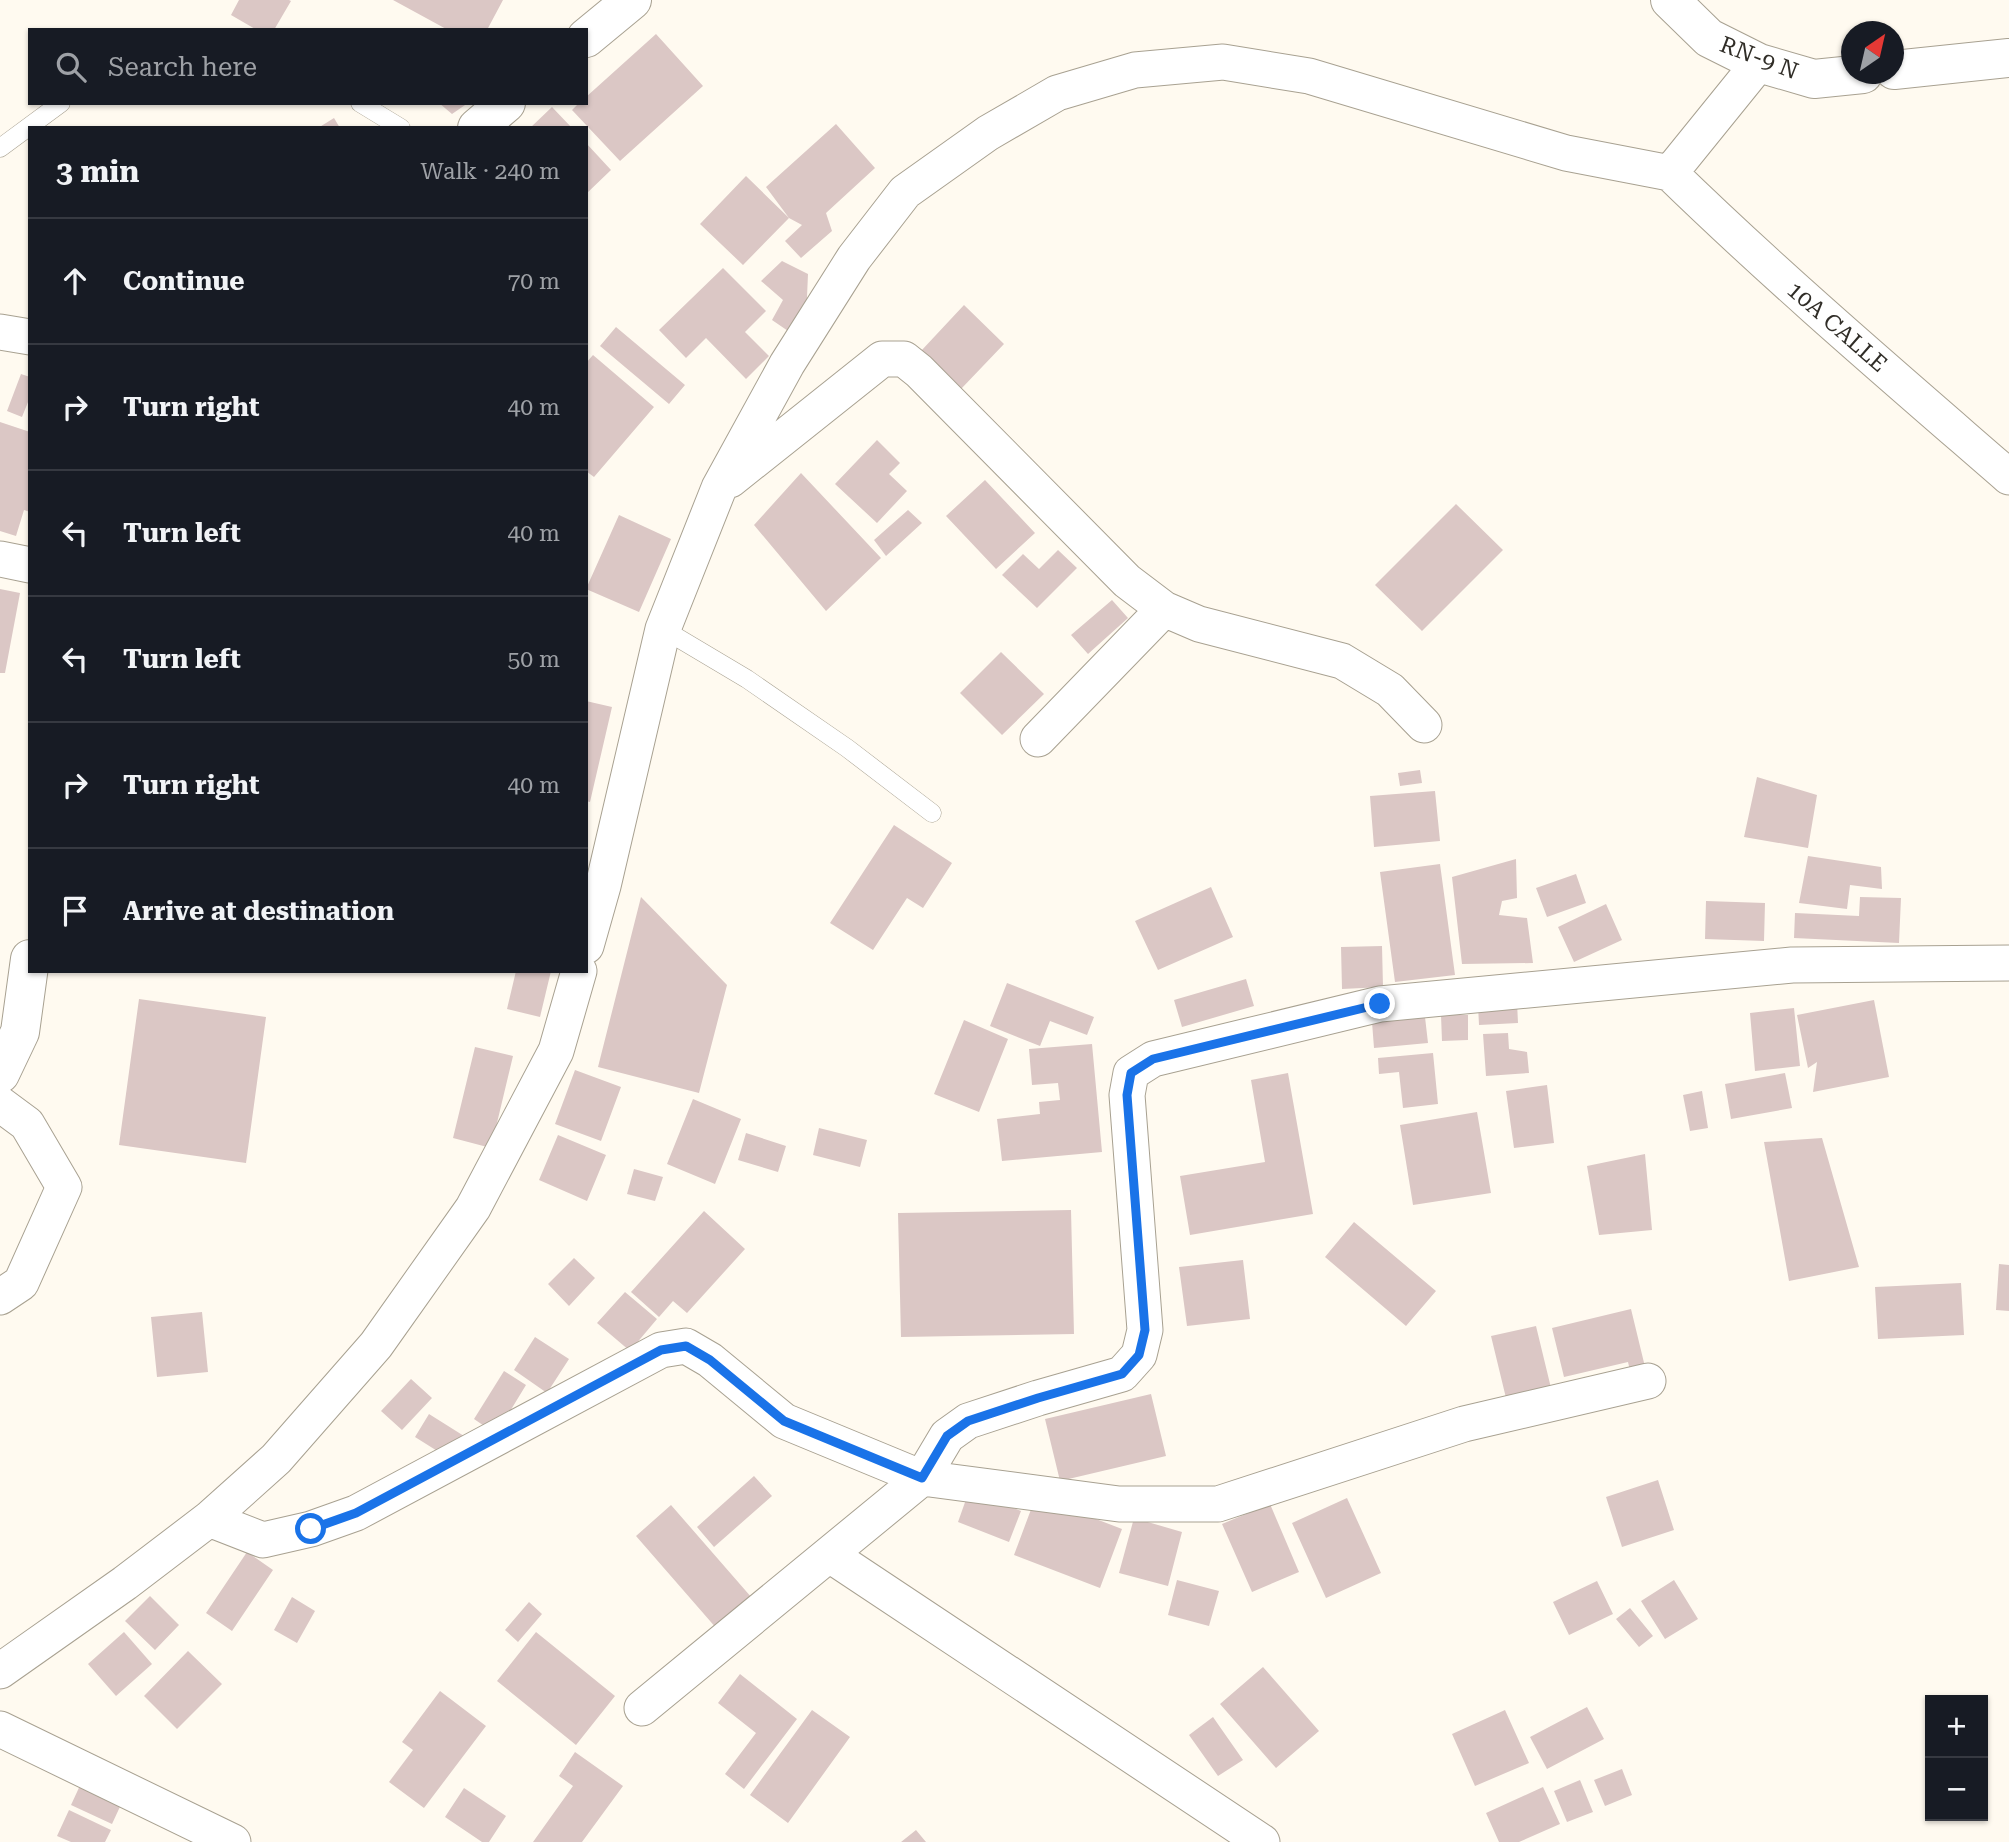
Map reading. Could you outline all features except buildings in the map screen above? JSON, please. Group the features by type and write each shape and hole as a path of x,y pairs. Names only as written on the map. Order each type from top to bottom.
{"main road":[{"path":"588,36 632,0"},
{"name":"RN-9 N","path":"1671,0 1709,38 1759,63 1814,79 1841,76"},
{"path":"1904,69 2009,58"},
{"path":"479,126 504,105"},
{"path":"0,1074 20,1032 28,973"}],"street":[{"path":"588,939 603,886 663,628 719,488 787,364 854,258 905,192 988,133 1056,93 1135,69 1223,62 1309,76 1566,153 1670,173 1759,63"},
{"name":"10A CALLE","path":"1670,173 1818,312 2009,477"},
{"path":"0,331 28,337"},
{"path":"719,488 882,359 904,359 1127,581 1164,609 1199,624 1342,661 1390,690 1424,725"},
{"path":"0,559 28,565"},
{"path":"1038,738 1164,609"},
{"path":"642,1709 922,1478 947,1436 968,1421 1122,1374 1139,1355 1145,1330 1127,1095 1131,1073 1153,1059 1380,1004 1792,965 2009,963"},
{"path":"0,1671 125,1583 209,1519 275,1458 376,1345 473,1208 556,1051 578,973"},
{"path":"0,1104 27,1124 64,1186 21,1283 0,1297"},
{"path":"209,1519 263,1540 311,1529 356,1513 661,1350 686,1346 710,1360 784,1421 922,1478 1119,1504 1218,1504 1464,1424 1648,1381"},
{"path":"830,1555 1262,1842"},
{"path":"0,1729 233,1842"}],"lane":[{"path":"30,126 58,105"},
{"path":"363,105 398,126"},
{"path":"0,148 28,127"},
{"path":"663,628 747,678 847,748 932,813"}],"route":[{"path":"311,1529 356,1513 661,1350 686,1346 710,1360 784,1421 922,1478 947,1436 968,1421 1122,1374 1139,1355 1145,1330 1127,1095 1131,1073 1153,1059 1380,1004"}]}
